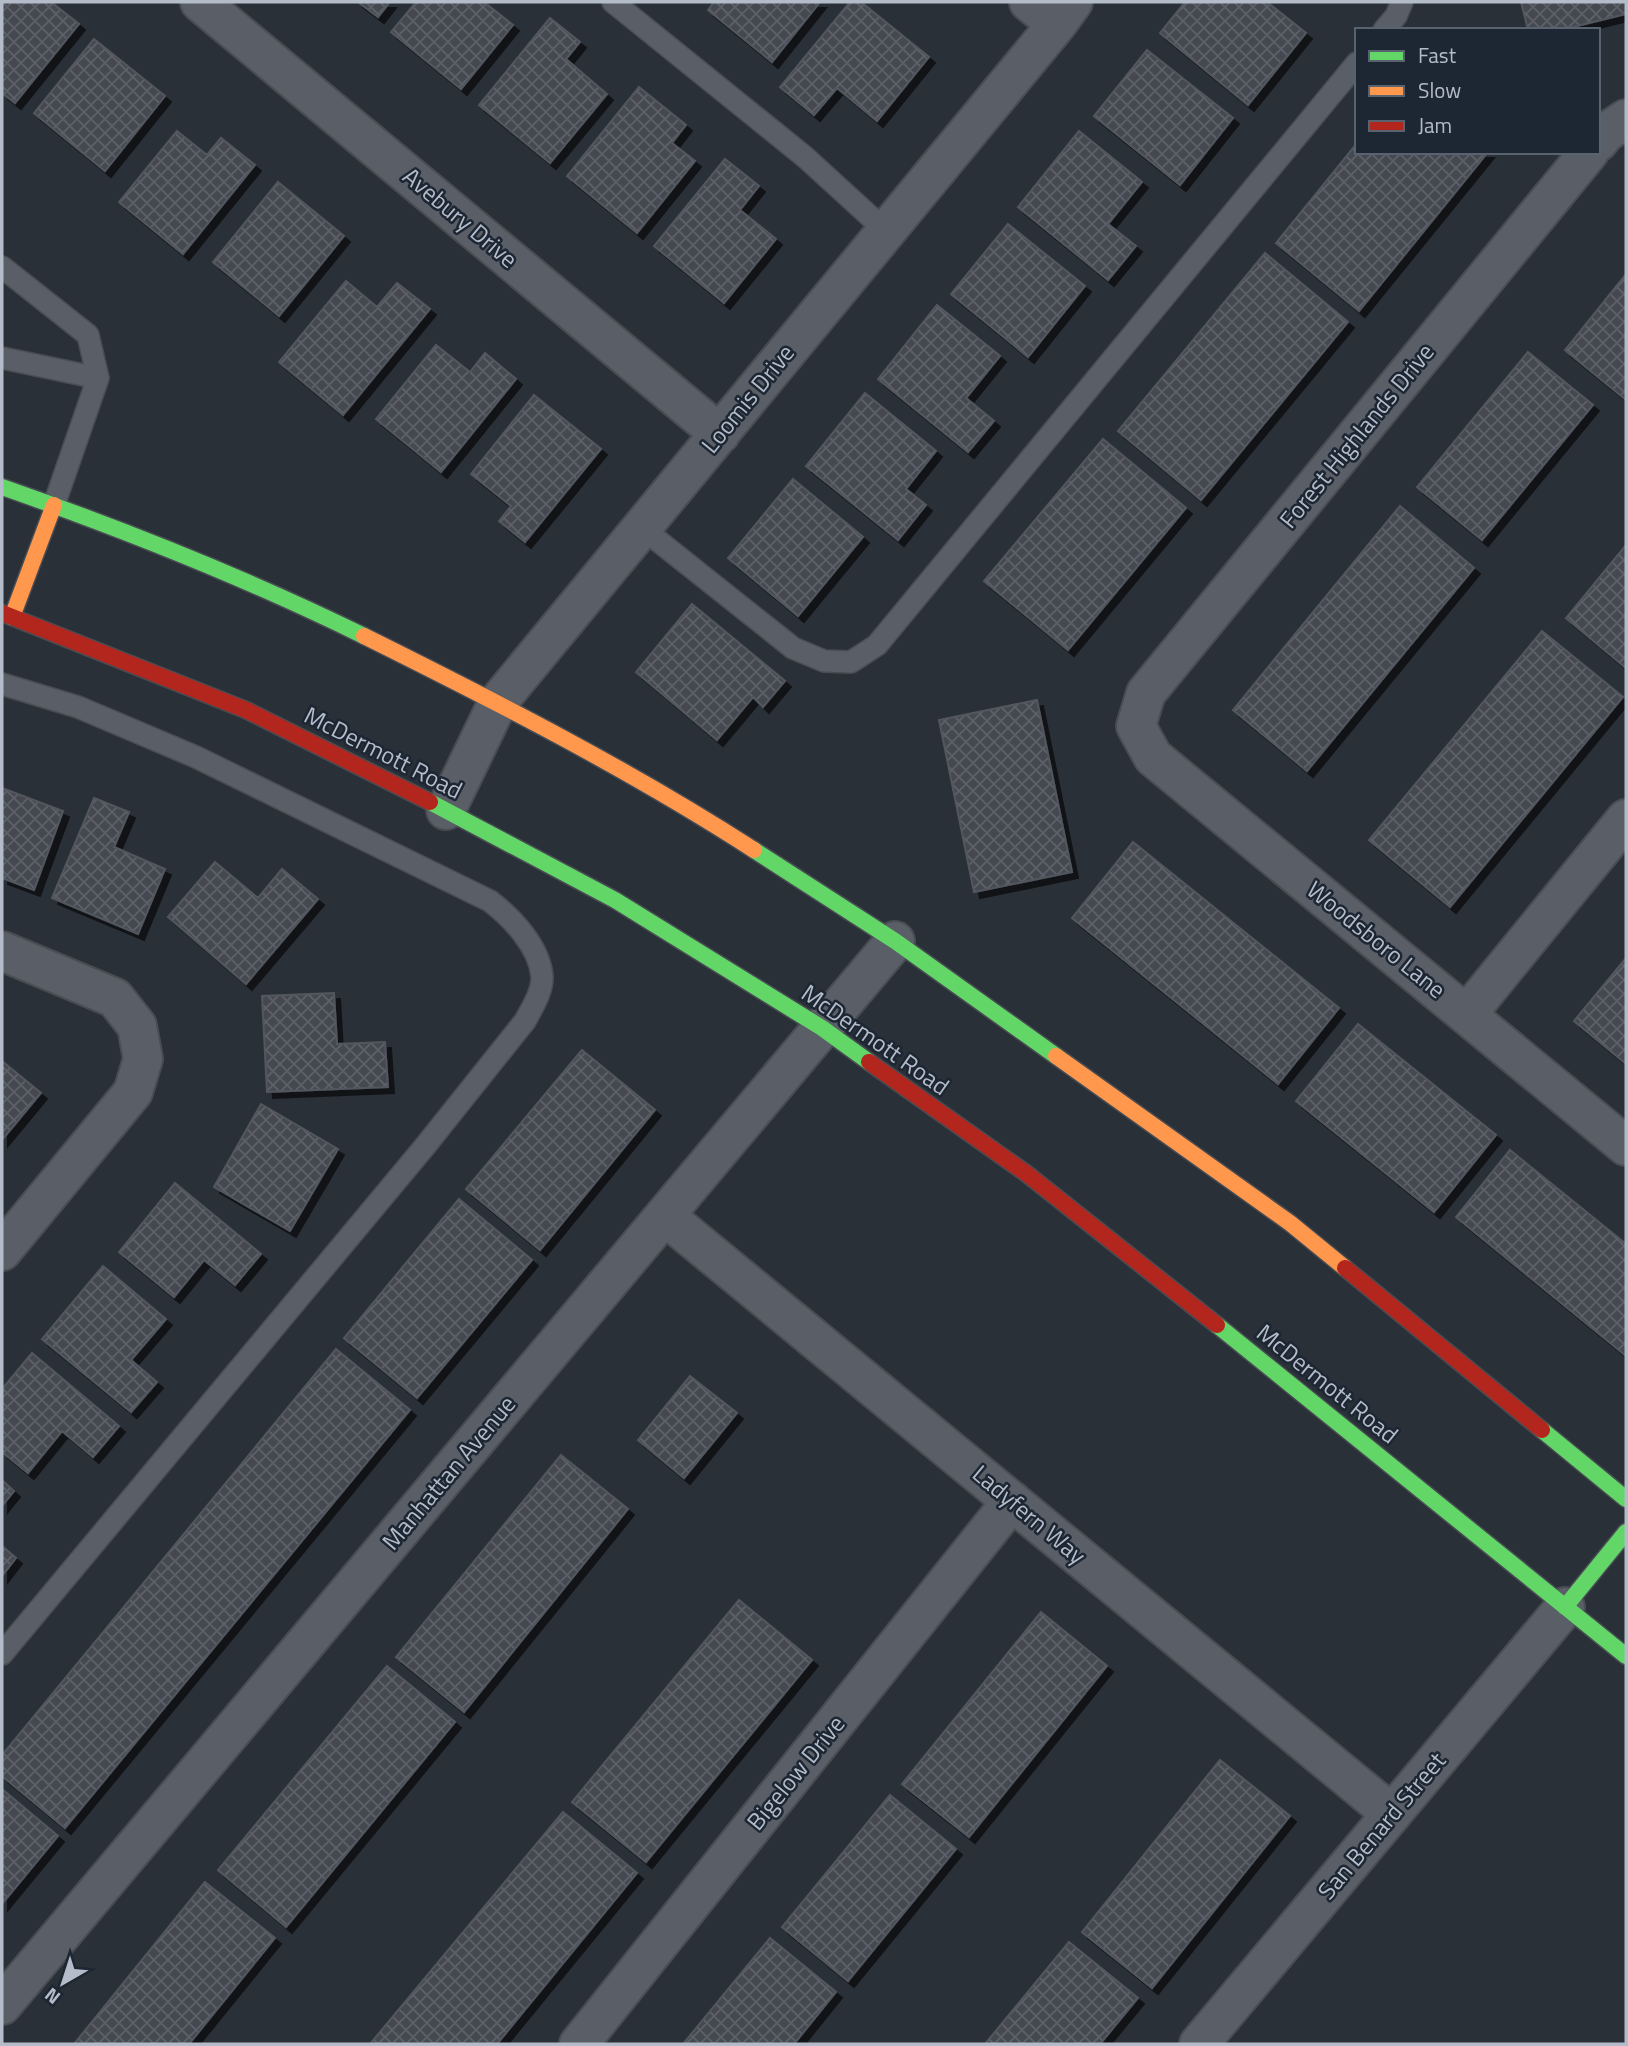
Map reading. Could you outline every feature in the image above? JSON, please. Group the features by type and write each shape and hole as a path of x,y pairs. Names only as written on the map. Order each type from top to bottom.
{"main road":[{"path":"2,488 54,505 285,597 498,702 718,827 894,941 1290,1223 1626,1499"},
{"path":"7,615 54,505"},
{"name":"McDermott Road","path":"7,615 246,710 446,810 615,900 822,1028 1027,1174 1354,1434 1626,1656"},
{"path":"1565,1607 1626,1532"}],"street":[{"name":"Avebury Drive","path":"200,2 720,434"},
{"name":"Loomis Drive","path":"446,810 498,702 886,232 1053,9"},
{"path":"1600,139 1626,119"},
{"name":"Forest Highlands Drive","path":"1136,726 1146,692 1588,154"},
{"name":"Woodsboro Lane","path":"1136,726 1153,757 1626,1146"},
{"path":"1467,1014 1626,819"},
{"name":"Manhattan Avenue","path":"2,2005 894,941"},
{"path":"2,951 115,998 137,1026 143,1059 133,1092 2,1251"},
{"name":"Ladyfern Way","path":"665,1216 1392,1814"},
{"name":"Bigelow Drive","path":"579,2044 1012,1502"},
{"name":"San Benard Street","path":"1199,2044 1565,1607"}],"lane":[{"path":"613,2 805,157 886,232"},
{"path":"1386,28 1402,2"},
{"path":"642,528 793,648 824,661 851,662 877,645 1355,65"},
{"path":"2,267 88,335 99,378 54,505"},
{"path":"2,358 99,378"},
{"path":"2,684 78,707 195,757 490,901 507,914 526,938 538,961 542,978 535,1003 525,1021 451,1114 2,1654"}],"building":[{"path":"2,2 51,2 79,24 15,103 2,93"},
{"path":"358,2 390,2 378,17"},
{"path":"416,2 484,2 513,25 461,89 391,32"},
{"path":"714,2 820,2 772,62 708,10"},
{"path":"850,2 861,2 929,57 877,121 837,88 814,115 780,87"},
{"path":"1185,2 1267,2 1306,33 1248,105 1160,33"},
{"path":"1521,2 1626,2 1626,14 1569,28 1528,28"},
{"path":"550,18 580,42 566,59 607,94 550,163 479,105"},
{"path":"94,39 165,96 105,171 34,113"},
{"path":"1147,50 1233,118 1180,185 1094,116"},
{"path":"639,87 686,125 672,143 695,161 637,233 567,176"},
{"path":"177,131 207,155 221,138 255,165 183,254 119,202"},
{"path":"1079,131 1142,182 1108,224 1136,246 1108,280 1018,207"},
{"path":"1355,145 1355,154 1486,154 1359,311 1276,243"},
{"path":"725,159 759,186 740,210 776,239 724,303 654,246"},
{"path":"278,182 344,236 279,316 213,262"},
{"path":"1008,224 1085,286 1028,357 951,294"},
{"path":"1265,253 1348,322 1201,500 1118,431"},
{"path":"1626,274 1626,400 1565,350"},
{"path":"346,281 377,307 397,283 430,309 343,415 279,362"},
{"path":"937,305 1000,356 966,398 994,421 968,452 878,379"},
{"path":"436,345 470,372 485,353 516,379 441,472 376,419"},
{"path":"1528,352 1593,405 1482,540 1417,487"},
{"path":"865,393 936,451 906,489 926,505 898,540 806,466"},
{"path":"534,395 601,449 525,542 499,521 511,506 471,474"},
{"path":"1103,439 1186,508 1068,650 984,581"},
{"path":"793,479 863,537 798,616 728,558"},
{"path":"1400,506 1474,568 1307,771 1233,710"},
{"path":"1626,545 1626,668 1566,618"},
{"path":"692,604 785,681 763,707 753,697 717,740 636,672"},
{"path":"1542,631 1623,697 1450,907 1369,840"},
{"path":"1037,700 1072,872 974,892 939,720"},
{"path":"2,788 63,811 34,890 2,878"},
{"path":"94,798 129,812 114,847 165,869 138,934 52,898"},
{"path":"1133,842 1339,1008 1278,1084 1072,918"},
{"path":"215,862 258,898 282,869 318,899 246,984 168,917"},
{"path":"1626,958 1626,1064 1574,1021"},
{"path":"334,993 337,1044 385,1042 388,1087 267,1092 262,996"},
{"path":"1358,1024 1496,1135 1434,1212 1296,1101"},
{"path":"582,1050 655,1110 540,1250 466,1189"},
{"path":"2,1061 41,1093 2,1140"},
{"path":"261,1104 338,1149 290,1231 214,1187"},
{"path":"1510,1150 1626,1244 1626,1356 1456,1217"},
{"path":"175,1183 261,1254 235,1285 204,1260 174,1297 119,1252"},
{"path":"459,1199 532,1260 417,1398 344,1338"},
{"path":"103,1266 166,1319 131,1360 157,1382 131,1412 42,1339"},
{"path":"336,1349 410,1410 65,1828 2,1776 2,1755"},
{"path":"32,1353 119,1426 93,1457 62,1431 28,1473 2,1452 2,1389"},
{"path":"690,1376 737,1413 684,1478 638,1440"},
{"path":"561,1455 628,1509 464,1712 396,1657"},
{"path":"2,1480 14,1491 2,1506"},
{"path":"2,1546 16,1558 2,1576"},
{"path":"739,1600 812,1660 646,1862 572,1802"},
{"path":"1041,1612 1107,1666 969,1837 902,1784"},
{"path":"387,1666 455,1722 286,1927 218,1870"},
{"path":"1220,1760 1290,1816 1152,1988 1082,1932"},
{"path":"2,1789 58,1836 2,1904"},
{"path":"890,1795 956,1849 848,1981 782,1927"},
{"path":"563,1812 637,1873 497,2044 370,2044"},
{"path":"205,1882 275,1938 189,2044 74,2044"},
{"path":"770,1938 836,1992 794,2044 683,2044"},
{"path":"1069,1942 1138,1998 1100,2044 985,2044"}],"traffic: fast":[{"path":"2,487 186,556 364,636"},
{"path":"430,802 615,900 822,1028 869,1062"},
{"path":"754,850 895,941 1056,1056"},
{"path":"1217,1325 1626,1656"},
{"path":"1542,1430 1626,1499"},
{"path":"1565,1607 1626,1532"}],"traffic: slow":[{"path":"12,617 54,505"},
{"path":"364,636 562,738 659,792 754,850"},
{"path":"1056,1056 1290,1223 1345,1268"}],"traffic: jam":[{"path":"2,613 246,710 430,802"},
{"path":"869,1062 1027,1174 1217,1325"},
{"path":"1345,1268 1542,1430"}]}
